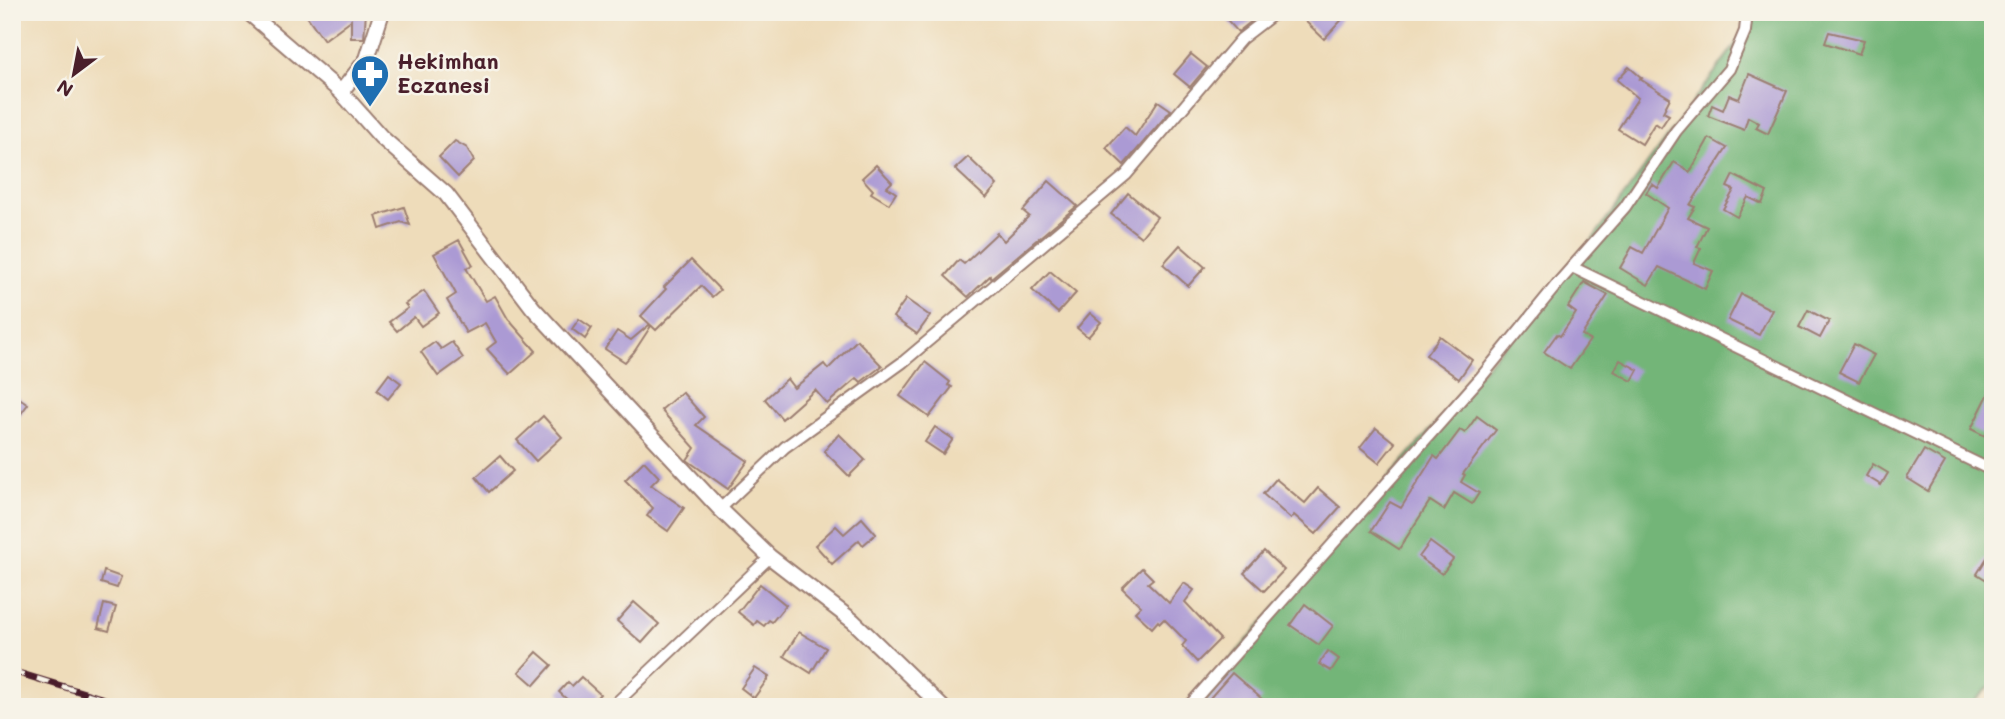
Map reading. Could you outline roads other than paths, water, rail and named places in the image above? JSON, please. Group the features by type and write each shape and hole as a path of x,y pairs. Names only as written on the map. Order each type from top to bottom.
{"street":[{"path":"248,12 341,92 381,137 446,194 533,308 720,509 771,558 853,621 942,707"},
{"path":"341,92 367,60 382,12"},
{"path":"720,509 785,447 903,362 1126,175 1241,39 1276,12"},
{"path":"1188,707 1482,376 1625,207 1676,131 1729,69 1745,31 1747,12"},
{"path":"1572,267 1993,471"},
{"path":"612,707 771,558"}],"railway":[{"path":"12,671 131,707"}],"place":[{"name":"Hekimhan Eczanesi","path":"370,108"}]}
